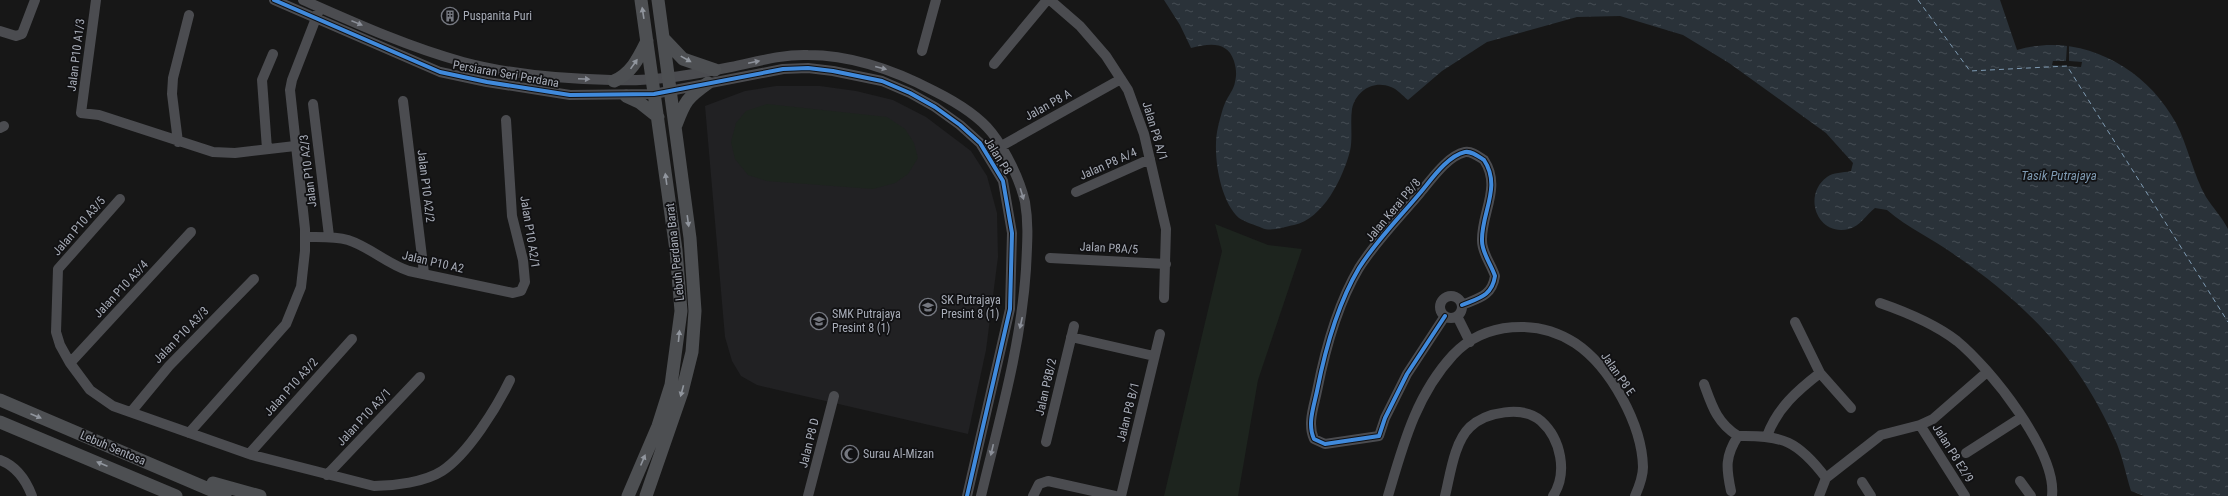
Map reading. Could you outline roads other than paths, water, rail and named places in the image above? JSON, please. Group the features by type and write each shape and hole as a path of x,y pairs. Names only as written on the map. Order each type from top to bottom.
{"main road":[{"name":"Lebuh Perdana Barat","path":"628,496 658,426 671,385 681,311 676,250 641,0"},
{"name":"Lebuh Perdana Barat","path":"646,496 682,392 692,352 695,311 690,238 658,0"},
{"path":"663,38 684,59 715,70"},
{"path":"614,81 621,78 632,68 647,41"},
{"path":"676,127 684,104 690,96 708,83"},
{"path":"626,96 640,102 658,117"},
{"name":"Lebuh Sentosa","path":"0,400 225,496"},
{"name":"Lebuh Sentosa","path":"0,422 176,496"},
{"path":"117,470 161,496"},
{"path":"169,472 260,496"}],"street":[{"path":"0,31 19,36 22,34 35,0"},
{"name":"Jalan P10 A1/3","path":"96,0 81,112 99,115 178,142"},
{"name":"Persiaran Seri Perdana","path":"274,0 416,62 462,78 570,95 626,96 654,94"},
{"name":"Persiaran Seri Perdana","path":"303,0 405,42 463,62 575,79 614,81 652,79"},
{"path":"922,51 936,0"},
{"path":"994,64 1047,0"},
{"name":"Jalan P8 A/1","path":"1050,0 1080,26 1106,56 1128,90 1144,134 1166,229 1164,298"},
{"path":"189,433 286,324 301,287 305,237 290,90 292,80 321,8"},
{"path":"189,15 173,78 172,94 178,142 213,152 235,153 295,146"},
{"path":"267,149 262,80 273,54"},
{"name":"Jalan P8","path":"652,79 668,79 782,56 808,54 834,57 886,69 916,81 970,114 992,132 1017,175 1025,202 1028,231 1023,310 981,496"},
{"name":"Jalan P8","path":"654,94 783,69 808,68 833,71 882,81 910,92 935,107 960,125 980,143 1003,181 1009,207 1012,233 1010,309 967,496"},
{"name":"Jalan P8 A","path":"987,154 1121,79"},
{"name":"Jalan P10 A2/2","path":"403,101 424,273"},
{"name":"Jalan P10 A2/3","path":"314,104 329,236"},
{"name":"Jalan P10 A2/1","path":"506,120 512,216 523,260 525,282 521,291 514,293"},
{"name":"Jalan Kerai P8/8","path":"1445,316 1407,374 1385,418 1379,436 1326,444 1314,439 1311,434 1311,422 1324,356 1344,302 1360,268 1394,224 1443,168 1460,154 1470,152 1484,160 1491,178 1490,199 1481,240 1483,250 1494,276 1489,292 1483,298 1462,305"},
{"name":"Jalan P8 A/4","path":"1076,192 1150,159"},
{"name":"Jalan P10 A3/5","path":"120,199 58,268 56,332 60,345 70,363 90,390 113,406 249,454 374,486 389,486 411,482 441,472 456,460 498,405 510,380"},
{"name":"Jalan P10 A3/4","path":"70,363 191,232"},
{"name":"Jalan P10 A2","path":"305,237 329,236 349,240 395,267 514,293"},
{"name":"Jalan P8A/5","path":"1050,258 1166,264"},
{"name":"Jalan P10 A3/3","path":"131,412 169,366 254,279"},
{"path":"1449,296 1457,298 1462,305 1462,309 1457,316 1453,318 1445,316 1442,313 1440,305 1445,298 1449,296"},
{"path":"1880,303 1909,314 1956,341 1987,372 2014,403 2034,436 2053,485 2052,496"},
{"path":"1457,316 1470,342"},
{"path":"1795,322 1820,373 1851,408"},
{"name":"Jalan P8B/2","path":"1046,442 1074,326"},
{"name":"Jalan P8 E","path":"1388,496 1412,419 1427,389 1454,353 1470,342 1496,329 1531,327 1544,329 1561,335 1588,354 1616,388 1636,429 1643,468 1641,482 1635,496"},
{"name":"Jalan P8 B/1","path":"1121,496 1160,334"},
{"path":"1071,337 1154,356"},
{"name":"Jalan P10 A3/2","path":"249,454 352,338"},
{"path":"1819,496 1826,478 1881,435 1920,425 1933,419 1987,372"},
{"path":"1768,436 1773,420 1799,389 1820,373"},
{"name":"Jalan P10 A3/1","path":"327,475 420,377"},
{"path":"1704,384 1714,414 1726,429 1738,436 1768,436 1793,445 1812,460 1826,478"},
{"name":"Jalan P8 D","path":"808,496 834,396"},
{"path":"1445,496 1456,451 1469,428 1491,414 1516,411 1540,420 1553,436 1561,458 1559,487 1553,496"},
{"path":"1966,453 2022,417"},
{"name":"Jalan P8 E2/9","path":"1920,425 1964,496"},
{"path":"1731,491 1727,471 1729,450 1738,436"},
{"path":"0,460 19,474 27,484 32,496"},
{"path":"1033,496 1039,484 1048,481 1115,496"},
{"path":"2020,481 2031,496"},
{"path":"1862,482 1871,496"}],"water":[{"name":"Tasik Putrajaya","path":"1164,0 2000,0 2017,50 2041,45 2064,46 2087,50 2109,58 2129,70 2147,85 2163,103 2176,123 2201,188 2228,229 2228,496 2144,496 2131,491 2117,444 2087,386 2050,337 2029,315 2007,295 1947,249 1903,222 1887,210 1875,208 1860,223 1849,229 1838,230 1829,227 1821,221 1817,213 1815,203 1815,194 1819,185 1829,175 1851,171 1853,163 1826,133 1729,63 1683,35 1620,16 1577,17 1487,42 1442,71 1408,100 1391,87 1384,85 1372,86 1361,92 1354,103 1351,114 1350,151 1347,162 1337,185 1323,206 1314,215 1304,221 1294,225 1269,230 1239,218 1226,200 1219,175 1216,137 1226,100 1236,79 1236,69 1231,54 1222,47 1216,45 1204,45 1191,48 1180,25"}],"place":[{"name":"Puspanita Puri","path":"450,16"},
{"name":"SK Putrajaya Presint 8 (1)","path":"928,307"},
{"name":"SMK Putrajaya Presint 8 (1)","path":"819,321"},
{"name":"Surau Al-Mizan","path":"850,454"}]}
